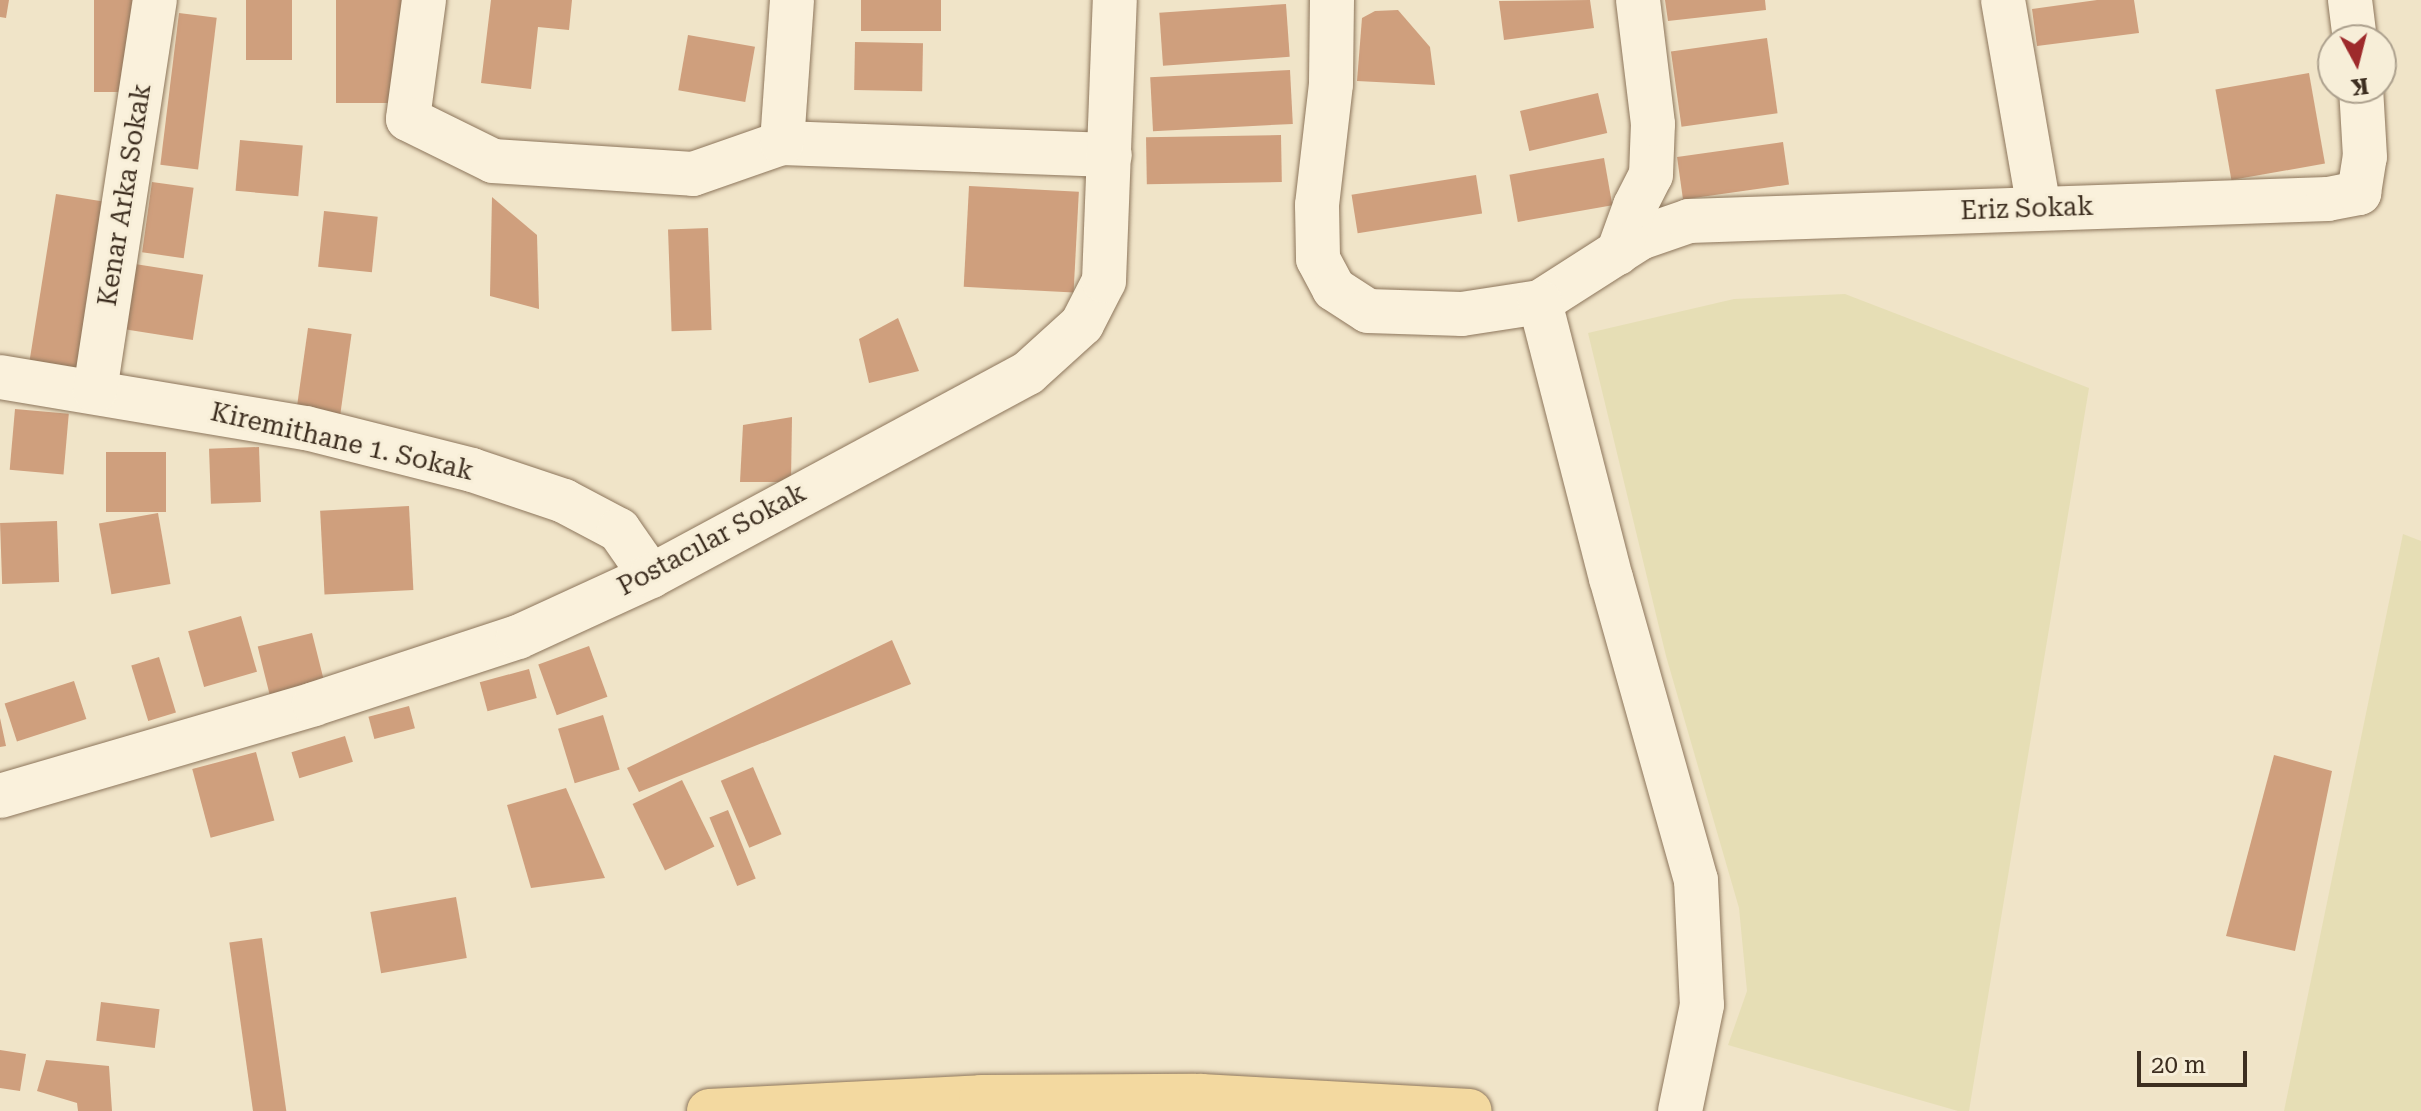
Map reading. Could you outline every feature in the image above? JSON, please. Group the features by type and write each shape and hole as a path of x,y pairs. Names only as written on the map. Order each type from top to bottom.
{"main road":[{"path":"709,1111 981,1097 1154,1096 1470,1111"}],"street":[{"name":"Kenar Arka Sokak","path":"95,391 155,0"},
{"path":"424,0 408,119 493,161 693,174 782,143 1110,155"},
{"path":"782,143 792,0"},
{"name":"Postacılar Sokak","path":"0,796 314,704 518,637 651,576 1028,373 1082,324 1104,281 1115,0"},
{"path":"1332,0 1331,84 1317,205 1318,259 1334,289 1368,311 1462,314 1540,302 1611,578 1696,880 1702,1005 1680,1111"},
{"path":"1609,259 1651,175 1653,124 1638,0"},
{"path":"2003,0 2039,208"},
{"path":"2350,0 2353,24"},
{"name":"Eriz Sokak","path":"1540,302 1640,238 1689,221 2328,199 2359,193 2365,157 2362,104"},
{"name":"Kiremithane 1. Sokak","path":"0,377 306,428 472,470 564,501 619,530 651,576"}],"shaded area":[{"path":"1845,294 2089,388 1969,1111 1958,1111 1728,1045 1747,991 1739,908 1666,656 1588,333 1734,299"},
{"path":"2403,534 2421,541 2421,1111 2284,1111"}],"building":[{"path":"0,0 9,0 6,18 0,17"},
{"path":"94,0 142,0 142,92 94,92"},
{"path":"246,0 292,0 292,60 246,60"},
{"path":"336,0 402,0 402,103 336,103"},
{"path":"491,0 572,0 569,30 538,27 531,89 481,83"},
{"path":"861,0 941,0 941,31 861,31"},
{"path":"1590,0 1594,28 1504,40 1499,1"},
{"path":"1665,0 1765,0 1766,10 1668,21"},
{"path":"2097,0 2134,0 2139,33 2037,46 2032,9"},
{"path":"1286,4 1290,57 1163,66 1159,13"},
{"path":"1398,10 1430,47 1435,85 1357,81 1362,18 1375,11"},
{"path":"179,13 217,18 198,169 160,165"},
{"path":"688,35 755,47 745,102 678,90"},
{"path":"1767,38 1778,113 1682,127 1671,51"},
{"path":"855,42 923,43 922,91 854,90"},
{"path":"1290,70 1293,124 1153,131 1150,77"},
{"path":"2309,73 2325,164 2231,180 2215,89"},
{"path":"1598,93 1607,133 1529,151 1520,111"},
{"path":"1281,135 1282,182 1147,184 1146,137"},
{"path":"240,140 303,145 298,196 236,191"},
{"path":"1783,142 1789,185 1683,199 1677,157"},
{"path":"1604,158 1612,205 1518,222 1509,175"},
{"path":"1476,175 1482,214 1358,233 1352,195"},
{"path":"152,182 194,188 184,258 142,252"},
{"path":"969,186 1079,192 1074,293 964,287"},
{"path":"56,194 114,203 87,377 28,368"},
{"path":"492,197 537,235 539,309 490,296"},
{"path":"324,211 378,217 372,272 318,267"},
{"path":"708,228 712,330 672,331 668,229"},
{"path":"135,264 203,275 193,340 125,329"},
{"path":"898,318 919,371 869,383 859,339"},
{"path":"308,328 352,334 339,422 296,416"},
{"path":"15,409 69,414 63,474 10,470"},
{"path":"792,417 791,482 740,482 743,425"},
{"path":"259,447 261,502 211,504 209,449"},
{"path":"106,452 166,452 166,512 106,512"},
{"path":"409,506 413,590 325,595 320,511"},
{"path":"158,513 171,584 111,594 99,523"},
{"path":"57,521 59,582 2,584 0,523"},
{"path":"241,616 257,672 204,687 188,631"},
{"path":"312,633 324,682 270,695 258,647"},
{"path":"892,640 911,684 639,792 627,768"},
{"path":"589,646 607,697 557,715 538,664"},
{"path":"159,657 176,712 148,721 131,665"},
{"path":"529,669 537,698 488,711 480,682"},
{"path":"74,681 86,719 17,742 5,704"},
{"path":"409,706 415,728 374,739 368,717"},
{"path":"603,715 620,770 575,783 558,729"},
{"path":"0,718 6,746 0,747"},
{"path":"345,736 353,762 299,778 291,752"},
{"path":"256,752 274,821 211,838 192,769"},
{"path":"2274,755 2332,771 2295,951 2226,936"},
{"path":"753,767 782,834 749,848 721,781"},
{"path":"682,780 714,847 665,871 633,804"},
{"path":"566,788 605,878 531,888 507,805"},
{"path":"728,810 756,879 737,886 709,817"},
{"path":"456,897 467,958 381,973 370,912"},
{"path":"262,938 286,1111 253,1111 229,943"},
{"path":"101,1002 160,1009 155,1048 96,1041"},
{"path":"0,1050 26,1054 20,1091 0,1088"},
{"path":"46,1060 109,1066 112,1111 78,1111 77,1103 37,1091"}]}
